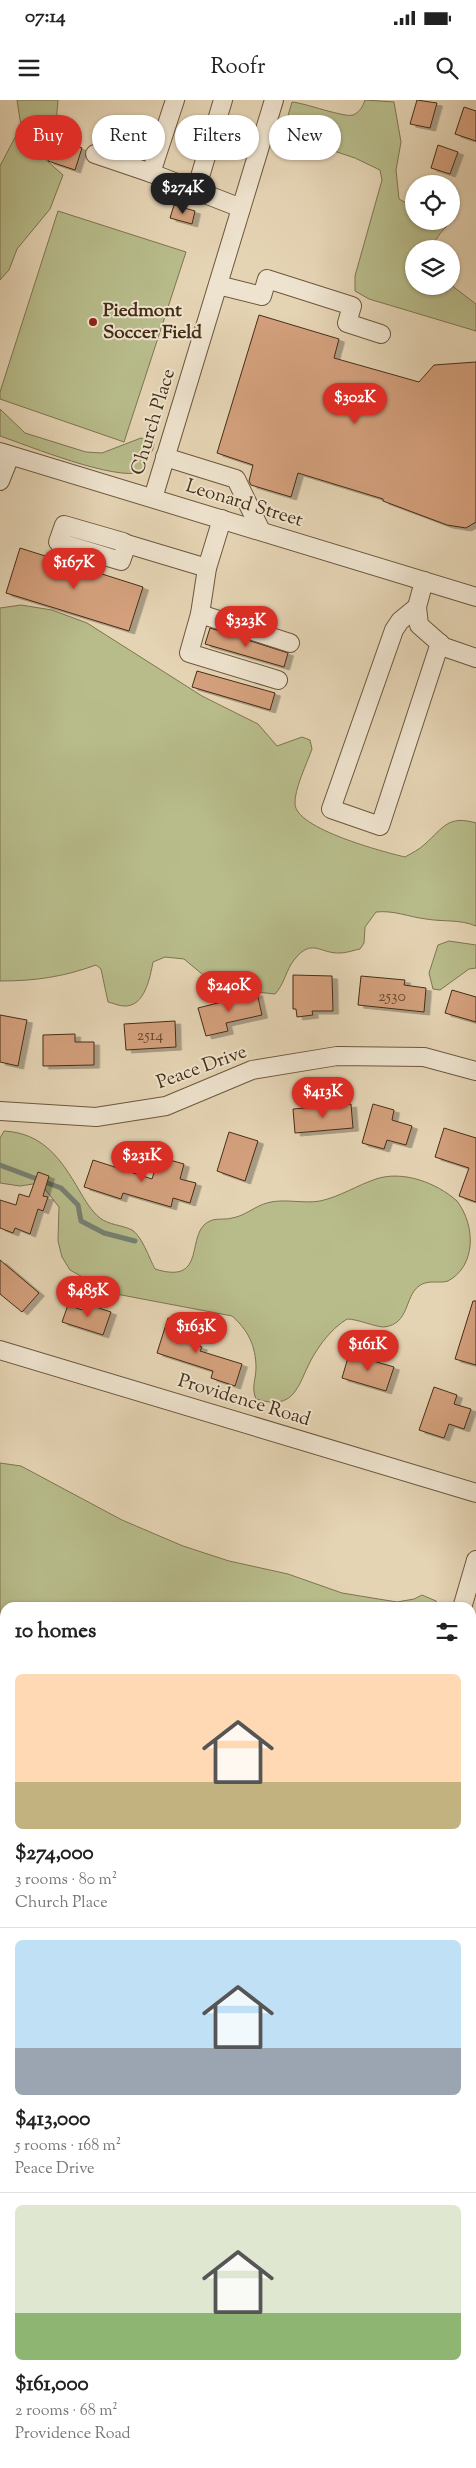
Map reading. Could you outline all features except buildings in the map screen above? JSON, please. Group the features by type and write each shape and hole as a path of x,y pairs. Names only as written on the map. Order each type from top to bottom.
{"street":[{"path":"152,173 175,100"},
{"path":"196,190 223,100"},
{"name":"Church Place","path":"153,498 274,100"},
{"path":"113,160 152,173 241,208"},
{"path":"218,285 262,296 267,279 352,306 347,323 381,334"},
{"path":"0,481 5,454"},
{"name":"Leonard Street","path":"5,454 476,597"},
{"path":"165,457 236,479 261,531"},
{"path":"222,519 207,568 200,614 189,653 278,680"},
{"path":"127,544 207,568"},
{"path":"424,581 417,607 419,625 444,647 476,658"},
{"path":"417,607 400,621 394,630 331,809 380,826 440,643"},
{"path":"200,614 290,643"},
{"name":"Peace Drive","path":"0,1111 96,1117 166,1106 252,1070 337,1056 424,1057 476,1071"},
{"name":"Providence Road","path":"0,1350 476,1493"},
{"path":"464,1602 476,1560"}],"green space":[{"path":"17,100 58,100 57,115 19,115"},
{"path":"365,100 394,102 401,142 396,170 399,199 405,202 405,230 444,230 436,240 405,240 405,295 460,295 460,292 476,304 476,331 369,299 355,291 355,276 382,180 380,170 341,153 341,115 288,115 292,102 349,115 358,112"},
{"path":"15,137 15,160 46,160 63,175 50,209 17,249 9,270 0,280 0,166"},
{"name":"Piedmont Soccer Field","path":"58,211 186,252 124,442 0,399 0,392"},
{"path":"0,409 25,433 86,452 102,453 141,438 154,443 153,449 141,472 112,472 72,461 0,436"},
{"path":"21,605 52,610 87,623 202,696 258,724 277,746 302,737 310,740 312,749 299,784 295,804 299,813 310,822 325,830 361,845 405,857 423,846 447,824 459,821 476,823 476,926 389,912 376,912 365,927 364,943 360,949 345,953 333,953 316,948 306,949 294,960 275,994 229,989 214,984 184,959 165,957 153,962 142,996 131,1005 122,1006 108,1002 101,969 96,965 49,978 0,981 0,608"},
{"path":"449,941 476,945 476,968 469,969 440,990 433,989 429,973 438,945"},
{"path":"4,1131 18,1133 40,1142 58,1158 88,1205 97,1215 107,1222 128,1228 136,1233 155,1269 172,1272 183,1270 193,1256 202,1227 210,1221 237,1217 263,1204 273,1202 320,1201 376,1179 397,1176 408,1177 430,1184 457,1201 468,1222 470,1245 468,1256 464,1266 448,1281 426,1283 419,1286 414,1291 403,1316 392,1325 380,1327 347,1319 341,1323 322,1343 311,1360 298,1387 287,1399 279,1402 269,1402 256,1399 254,1387 256,1360 253,1346 247,1333 232,1316 111,1293 70,1270 62,1257 58,1241 59,1207 44,1188 33,1184 20,1186 0,1183 0,1138"},
{"path":"0,1463 21,1466 122,1520 183,1546 229,1561 288,1574 342,1593 397,1602 0,1602"},
{"path":"422,1595 436,1601 397,1602 414,1599"}],"waterway":[{"path":"0,1165 61,1188 78,1205 81,1221 104,1233 135,1241"}],"place":[{"name":"Piedmont Soccer Field","path":"93,322"}]}
